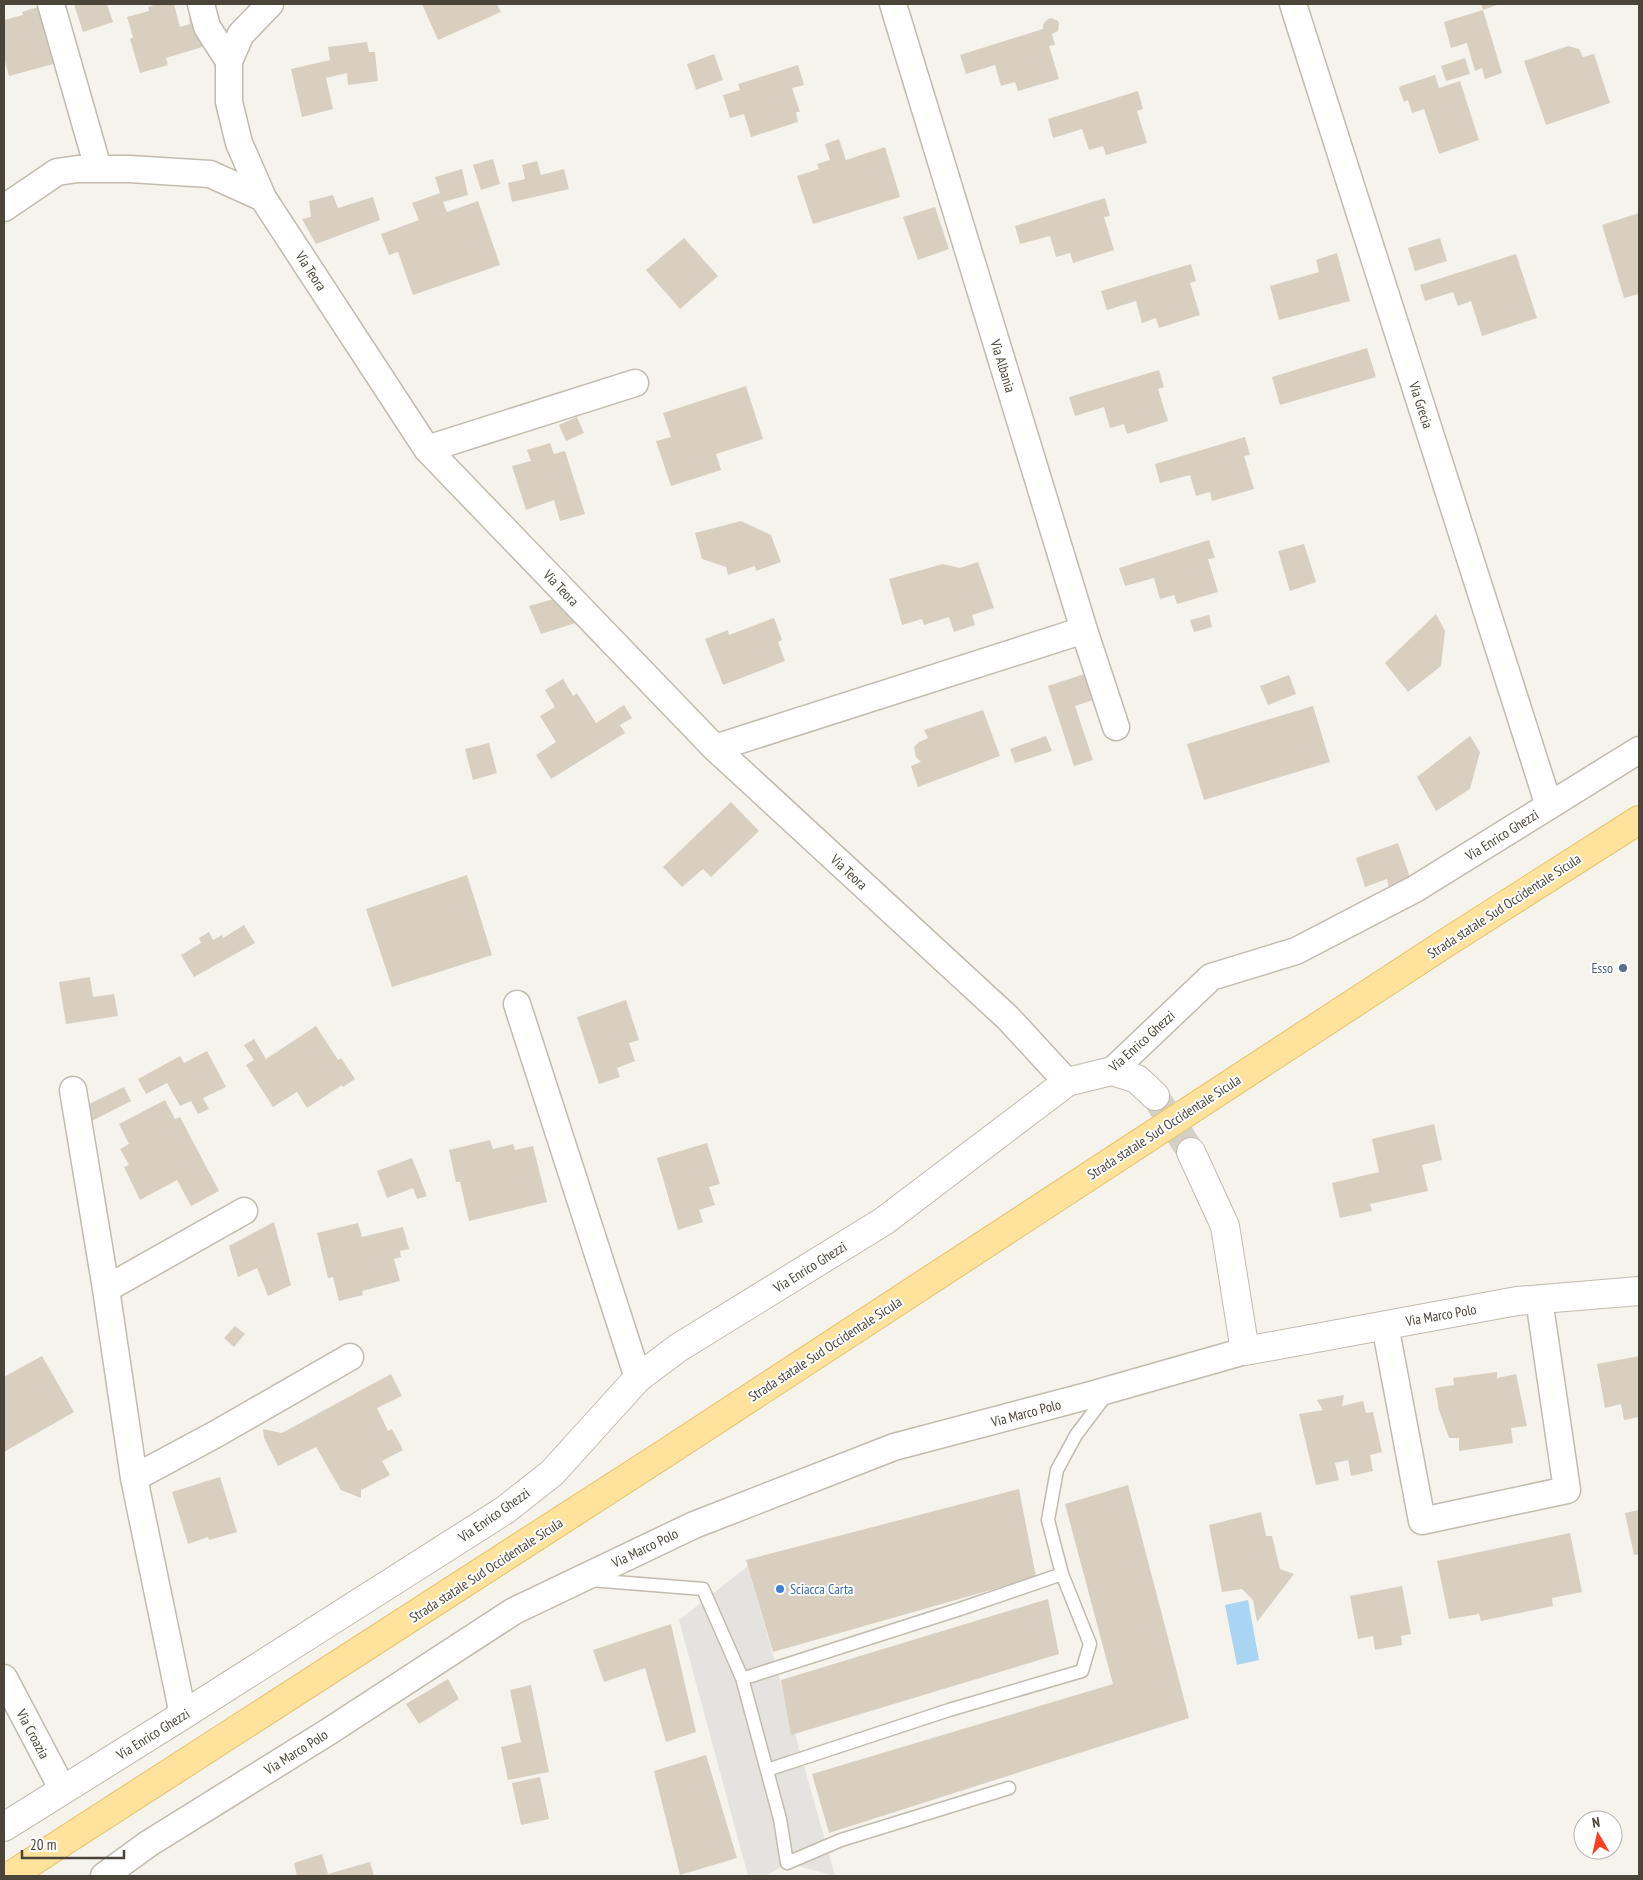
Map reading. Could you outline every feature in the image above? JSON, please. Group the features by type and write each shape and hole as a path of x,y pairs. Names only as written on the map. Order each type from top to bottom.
{"main road":[{"name":"Strada statale Sud Occidentale Sicula","path":"10,1876 664,1454 1435,950 1639,820"}],"street":[{"path":"51,4 98,168"},
{"path":"200,4 207,27 229,61"},
{"name":"Via Teora","path":"270,4 241,34 229,61 229,102 239,143 263,198 427,449 715,748 1008,1018 1067,1082"},
{"name":"Via Albania","path":"893,4 1084,630 1116,727"},
{"name":"Via Grecia","path":"1293,4 1549,806"},
{"path":"4,208 57,172 98,168 210,174 263,198"},
{"path":"427,449 635,383"},
{"path":"715,748 1084,630"},
{"name":"Via Enrico Ghezzi","path":"4,1828 505,1510 552,1473 638,1378 678,1348 884,1221 1067,1082 1112,1071 1211,977 1296,952 1415,889 1639,750"},
{"path":"517,1004 638,1378"},
{"path":"1112,1071 1137,1079 1155,1096"},
{"path":"73,1090 106,1289 134,1478 183,1715"},
{"path":"1191,1152 1225,1226 1245,1351"},
{"path":"106,1289 244,1211"},
{"name":"Via Marco Polo","path":"104,1876 148,1844 328,1732 514,1611 694,1525 894,1447 1110,1390 1245,1351 1517,1301 1639,1291"},
{"path":"1384,1325 1422,1521 1567,1490 1539,1299"},
{"path":"134,1478 216,1434 350,1357"},
{"name":"Via Croazia","path":"4,1678 63,1790"}],"lane":[{"path":"767,1770 949,1710 1082,1671 1090,1644 1062,1574 1048,1520 1057,1470 1076,1435 1110,1390"},
{"path":"742,1678 960,1609 1062,1574"},
{"path":"580,1580 703,1589 742,1678 780,1819 787,1863 841,1840 1009,1788"}],"shaded area":[{"path":"748,1566 835,1876 787,1863 766,1876 748,1876 679,1620"}],"water":[{"path":"1248,1600 1259,1660 1237,1665 1225,1605"}],"building":[{"path":"74,4 107,4 113,22 83,32"},
{"path":"157,4 174,4 180,27 190,24 189,18 201,14 209,45 166,58 168,65 140,73 130,39 133,37 127,17 149,11 148,7"},
{"path":"422,4 497,4 501,12 438,40"},
{"path":"1481,4 1500,4 1483,10"},
{"path":"41,6 61,62 9,76 4,58 4,20 23,15 22,12"},
{"path":"1483,10 1502,73 1485,79 1482,68 1475,71 1467,43 1451,48 1444,22"},
{"path":"1051,18 1058,21 1059,24 1058,31 1052,34 1055,45 1049,46 1059,79 1018,91 1015,82 1001,86 995,65 966,74 960,55 1043,29 1043,24"},
{"path":"367,42 369,52 375,52 378,81 348,85 347,73 326,78 333,109 302,117 291,69 330,60 328,47"},
{"path":"1568,46 1579,49 1583,57 1594,54 1610,103 1546,125 1524,61"},
{"path":"714,54 723,80 696,90 687,64"},
{"path":"1465,58 1470,74 1446,81 1441,66"},
{"path":"798,65 804,85 792,88 800,112 796,112 798,122 751,137 744,114 730,118 723,95 740,90 738,84"},
{"path":"1435,75 1439,88 1460,81 1479,140 1439,154 1424,109 1412,113 1408,100 1404,102 1399,88"},
{"path":"1138,91 1143,109 1137,111 1147,143 1106,155 1103,146 1089,150 1082,129 1053,138 1048,119"},
{"path":"839,139 846,160 885,147 900,197 813,224 797,176 819,169 817,164 830,160 825,144"},
{"path":"493,159 500,184 481,190 473,165"},
{"path":"537,161 541,175 564,169 569,189 512,202 508,183 525,179 522,165"},
{"path":"462,169 468,195 443,202 447,212 478,201 500,265 413,295 398,252 389,255 381,234 419,220 412,203 440,193 435,177"},
{"path":"333,195 338,208 373,197 380,220 316,244 302,219 311,217 309,201"},
{"path":"1105,198 1110,216 1104,217 1114,250 1073,263 1070,253 1056,257 1050,236 1020,244 1015,226"},
{"path":"935,207 949,249 918,260 903,217"},
{"path":"1639,213 1639,294 1624,298 1602,225"},
{"path":"684,238 718,276 680,309 646,270"},
{"path":"1440,238 1447,261 1415,271 1408,248"},
{"path":"1337,253 1350,301 1279,320 1270,286 1319,272 1316,260"},
{"path":"1516,254 1537,318 1482,336 1471,301 1458,306 1453,292 1425,301 1420,285"},
{"path":"1191,264 1196,281 1190,283 1200,315 1159,328 1156,318 1142,323 1136,301 1107,310 1101,291"},
{"path":"1367,348 1376,377 1280,405 1272,377"},
{"path":"1159,370 1164,387 1158,389 1168,421 1127,434 1124,424 1110,428 1104,407 1075,416 1069,397"},
{"path":"746,386 763,439 716,454 721,470 671,486 656,441 671,437 663,413"},
{"path":"577,417 584,433 566,441 559,425"},
{"path":"1245,437 1250,455 1244,456 1254,489 1212,501 1210,492 1196,496 1190,475 1160,483 1155,464"},
{"path":"550,443 554,454 565,451 585,514 560,521 554,500 526,510 512,466 531,461 527,450"},
{"path":"741,521 771,535 781,562 756,571 755,566 728,575 726,567 702,559 695,533"},
{"path":"1209,540 1215,558 1208,559 1218,592 1177,604 1174,595 1160,599 1154,578 1125,586 1119,568"},
{"path":"1304,544 1316,582 1290,591 1278,551"},
{"path":"978,562 994,608 972,615 975,625 954,632 949,617 924,625 922,619 902,625 889,579 943,564 960,568"},
{"path":"557,598 582,621 541,634 529,606"},
{"path":"1436,614 1445,631 1441,666 1408,692 1385,663"},
{"path":"1209,615 1212,627 1194,632 1190,620"},
{"path":"774,618 782,640 778,642 785,661 723,685 705,639 728,630 729,635"},
{"path":"1084,674 1093,700 1075,706 1093,760 1074,766 1048,686"},
{"path":"1289,675 1296,694 1268,705 1260,686"},
{"path":"563,679 573,696 577,693 596,723 624,705 632,718 620,725 625,733 551,779 536,755 556,742 540,716 555,707 545,690"},
{"path":"1313,706 1330,762 1204,800 1187,744"},
{"path":"983,710 1000,756 918,787 911,766 921,762 916,757 914,747 919,742 928,738 924,730"},
{"path":"1046,736 1052,751 1015,763 1010,749"},
{"path":"1470,736 1480,752 1470,789 1436,811 1417,777"},
{"path":"489,743 497,773 473,780 465,749"},
{"path":"731,802 759,831 711,877 703,869 682,887 663,867"},
{"path":"1398,843 1412,883 1390,894 1387,879 1365,887 1356,858"},
{"path":"467,875 492,955 392,987 366,909"},
{"path":"244,925 255,943 194,977 181,955 201,943 199,938 209,932 213,940 222,935 223,938"},
{"path":"90,977 93,997 114,994 118,1016 66,1024 59,982"},
{"path":"626,1000 639,1040 629,1043 635,1061 617,1068 620,1077 599,1084 577,1017"},
{"path":"316,1026 338,1060 341,1058 355,1079 343,1087 342,1085 307,1108 297,1092 273,1107 246,1065 254,1060 244,1045 254,1039 266,1059"},
{"path":"207,1051 226,1087 203,1098 209,1109 198,1114 191,1101 180,1106 167,1083 146,1094 138,1079 180,1056 184,1063"},
{"path":"124,1087 131,1101 90,1122 87,1105"},
{"path":"165,1100 175,1119 180,1117 219,1191 191,1206 177,1180 140,1200 124,1167 129,1165 120,1149 129,1144 119,1124"},
{"path":"1434,1124 1442,1160 1422,1165 1428,1191 1370,1204 1372,1211 1340,1218 1332,1183 1379,1172 1372,1139"},
{"path":"490,1140 493,1149 513,1144 515,1150 533,1146 547,1202 469,1221 460,1182 456,1182 449,1150"},
{"path":"707,1143 720,1184 709,1187 715,1205 699,1210 703,1222 678,1230 657,1158"},
{"path":"412,1158 427,1196 417,1199 413,1188 387,1198 377,1171"},
{"path":"274,1222 291,1285 268,1296 257,1268 238,1277 229,1246"},
{"path":"358,1223 362,1237 403,1227 409,1249 400,1251 401,1257 394,1259 400,1281 362,1291 363,1295 339,1301 333,1277 328,1278 317,1233"},
{"path":"235,1326 245,1334 234,1347 224,1338"},
{"path":"42,1356 74,1412 4,1452 4,1377"},
{"path":"1639,1356 1639,1417 1624,1420 1621,1404 1605,1408 1597,1364"},
{"path":"1497,1372 1497,1378 1516,1374 1527,1426 1511,1428 1513,1443 1459,1451 1459,1438 1449,1438 1439,1410 1435,1388 1454,1385 1453,1378"},
{"path":"391,1374 402,1396 377,1408 388,1431 392,1429 403,1450 382,1461 390,1475 361,1490 361,1498 341,1490 316,1447 278,1466 264,1438 263,1429 282,1433"},
{"path":"1344,1395 1342,1406 1363,1401 1366,1413 1373,1412 1382,1452 1370,1455 1373,1471 1351,1476 1348,1460 1335,1463 1339,1480 1316,1485 1299,1414 1323,1410 1317,1400"},
{"path":"220,1477 237,1532 209,1540 208,1537 188,1544 172,1492"},
{"path":"1128,1485 1189,1718 829,1833 812,1774 1113,1684 1065,1504"},
{"path":"1019,1489 1036,1577 773,1652 746,1560"},
{"path":"1639,1510 1639,1554 1634,1555 1625,1513"},
{"path":"1261,1512 1266,1536 1272,1536 1280,1569 1294,1574 1257,1622 1253,1600 1242,1589 1222,1592 1209,1525"},
{"path":"1570,1533 1582,1592 1552,1598 1553,1606 1481,1621 1479,1614 1449,1619 1437,1561"},
{"path":"1402,1586 1411,1634 1401,1636 1402,1645 1375,1650 1373,1636 1358,1639 1350,1596"},
{"path":"1048,1599 1059,1654 791,1735 781,1680"},
{"path":"671,1624 696,1732 666,1742 645,1668 604,1682 593,1650"},
{"path":"448,1679 459,1699 419,1724 406,1704"},
{"path":"531,1685 549,1772 508,1780 501,1747 521,1742 510,1690"},
{"path":"706,1755 737,1858 680,1875 654,1771"},
{"path":"540,1777 549,1819 521,1825 512,1783"},
{"path":"322,1854 328,1874 370,1862 374,1876 297,1876 294,1863"}],"tunnel":[{"path":"1155,1096 1191,1152"}],"place":[{"name":"Esso","path":"1623,968"},
{"name":"Sciacca Carta","path":"780,1589"}]}
